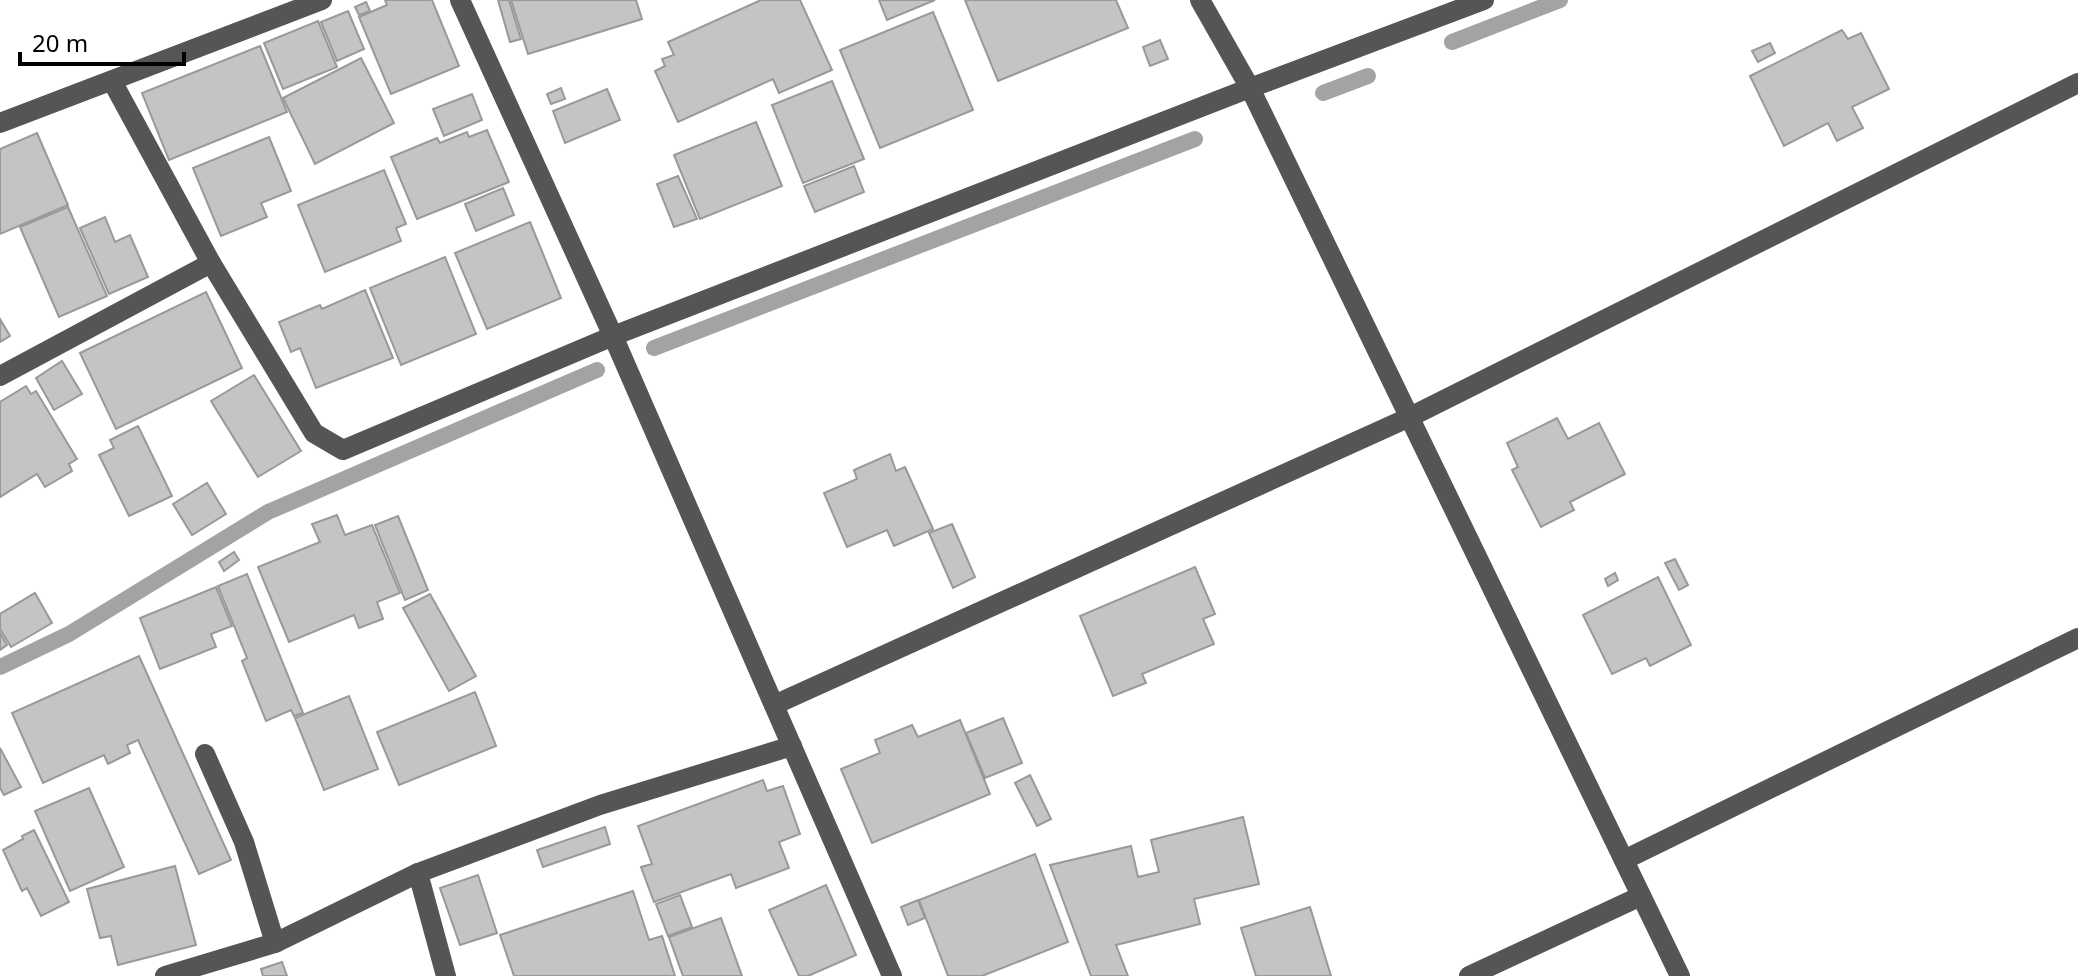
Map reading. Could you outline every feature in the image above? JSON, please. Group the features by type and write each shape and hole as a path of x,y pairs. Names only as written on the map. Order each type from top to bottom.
{"street":[{"path":"0,123 322,0"},
{"path":"460,0 613,336 892,976"},
{"path":"1200,0 1250,88 1680,976"},
{"path":"112,81 211,263 314,433 343,450 613,336 1484,0"},
{"path":"774,705 1410,417 2078,83"},
{"path":"0,376 211,263"},
{"path":"1624,860 2078,638"},
{"path":"165,976 275,943 418,873 600,805 792,746"},
{"path":"205,754 244,842 275,943"},
{"path":"418,873 446,976"},
{"path":"1469,976 1641,896"}],"building":[{"path":"385,0 432,0 459,66 391,94 359,17 387,5"},
{"path":"498,0 509,0 521,39 510,42"},
{"path":"511,0 636,0 642,19 528,54"},
{"path":"761,0 800,0 832,70 779,93 773,79 678,122 655,71 665,66 662,59 674,55 668,42"},
{"path":"879,0 935,0 887,20"},
{"path":"965,0 1116,0 1128,28 998,81"},
{"path":"366,2 370,11 359,15 355,7"},
{"path":"348,11 364,49 337,61 321,22"},
{"path":"933,12 973,110 880,148 840,50"},
{"path":"318,21 337,67 283,89 264,43"},
{"path":"1842,30 1848,39 1861,33 1889,89 1852,107 1863,128 1837,141 1828,123 1784,146 1750,76"},
{"path":"1160,40 1168,59 1150,66 1143,47"},
{"path":"1770,43 1775,53 1758,62 1752,51"},
{"path":"260,46 287,112 169,160 142,93"},
{"path":"361,58 394,123 315,164 283,98"},
{"path":"832,81 864,159 803,183 772,105"},
{"path":"561,88 565,99 551,104 547,94"},
{"path":"607,89 620,120 565,143 553,111"},
{"path":"472,94 482,120 444,136 433,109"},
{"path":"756,122 782,186 700,219 674,155"},
{"path":"487,130 509,182 417,219 391,157 437,138 440,143 467,132 469,137"},
{"path":"37,133 68,205 0,234 0,149"},
{"path":"269,137 291,191 261,203 267,217 221,236 193,168"},
{"path":"854,166 864,192 815,212 804,186"},
{"path":"384,170 406,224 396,228 401,241 325,272 298,205"},
{"path":"678,176 697,219 674,227 657,184"},
{"path":"503,188 514,215 476,231 465,204"},
{"path":"68,207 107,296 59,317 20,227"},
{"path":"105,217 115,242 130,235 148,277 109,294 80,228"},
{"path":"530,222 561,298 487,329 455,253"},
{"path":"445,257 476,334 401,365 370,288"},
{"path":"365,290 393,358 316,388 300,348 291,352 279,322 320,305 322,309"},
{"path":"206,292 242,368 116,429 80,353"},
{"path":"0,319 10,336 0,342"},
{"path":"62,361 82,394 54,410 36,378"},
{"path":"254,375 301,451 258,477 211,401"},
{"path":"26,386 31,394 36,391 77,459 69,464 72,471 45,487 37,474 0,497 0,402"},
{"path":"1557,418 1568,439 1599,423 1625,474 1570,502 1574,510 1541,527 1512,470 1518,467 1507,443"},
{"path":"138,426 172,496 129,516 99,455 114,448 110,440"},
{"path":"890,454 896,471 905,467 933,529 894,546 887,530 847,547 824,493 857,479 854,470"},
{"path":"207,483 226,514 192,535 173,504"},
{"path":"337,515 345,535 372,525 400,593 377,602 383,619 359,628 354,615 289,642 258,567 320,542 312,524"},
{"path":"398,516 428,590 405,600 375,525"},
{"path":"952,524 975,577 953,588 929,533"},
{"path":"234,552 239,560 224,571 219,562"},
{"path":"1675,559 1688,585 1679,590 1665,563"},
{"path":"1195,567 1215,614 1203,619 1214,644 1142,674 1146,683 1113,696 1080,616"},
{"path":"1615,573 1618,580 1608,586 1605,579"},
{"path":"247,574 303,713 294,716 291,710 266,721 242,661 247,658 218,586"},
{"path":"1658,577 1691,645 1650,666 1646,658 1612,674 1583,615"},
{"path":"216,587 232,626 211,634 216,647 160,669 140,618"},
{"path":"35,593 52,623 11,647 0,629 0,614"},
{"path":"430,594 476,676 449,691 403,608"},
{"path":"0,633 7,645 0,650"},
{"path":"139,656 231,860 199,874 138,740 127,745 130,753 108,764 104,755 43,783 12,713"},
{"path":"475,692 496,746 399,785 377,732"},
{"path":"349,696 378,769 324,790 295,718"},
{"path":"1003,718 1022,763 985,778 966,733"},
{"path":"960,720 990,794 872,843 841,769 880,753 875,740 912,725 918,737"},
{"path":"0,748 21,787 4,795 0,788"},
{"path":"1030,775 1051,819 1037,826 1015,783"},
{"path":"763,780 767,791 783,786 800,834 779,842 789,868 736,888 731,874 654,902 641,867 652,864 638,826"},
{"path":"89,788 124,867 70,891 35,811"},
{"path":"1243,817 1259,884 1194,899 1200,924 1116,945 1128,976 1091,976 1050,865 1131,846 1138,877 1159,872 1151,840"},
{"path":"605,827 610,844 543,867 537,850"},
{"path":"34,830 69,902 41,916 27,888 22,891 3,850"},
{"path":"1035,854 1068,942 982,976 948,976 919,900"},
{"path":"175,866 196,945 118,965 111,936 100,938 87,889"},
{"path":"478,875 497,933 460,945 440,888"},
{"path":"826,885 856,955 808,976 799,976 769,910"},
{"path":"633,891 649,940 662,936 675,976 514,976 500,935"},
{"path":"680,895 692,927 668,936 656,904"},
{"path":"918,900 925,918 908,925 901,907"},
{"path":"1310,907 1331,976 1256,976 1241,928"},
{"path":"721,918 742,976 683,976 669,937"},
{"path":"282,962 287,976 263,976 261,969"}],"waterway":[{"path":"1452,42 1560,0"},
{"path":"1323,93 1368,76"},
{"path":"654,348 1195,139"},
{"path":"0,667 69,634 268,512 597,370"}]}
